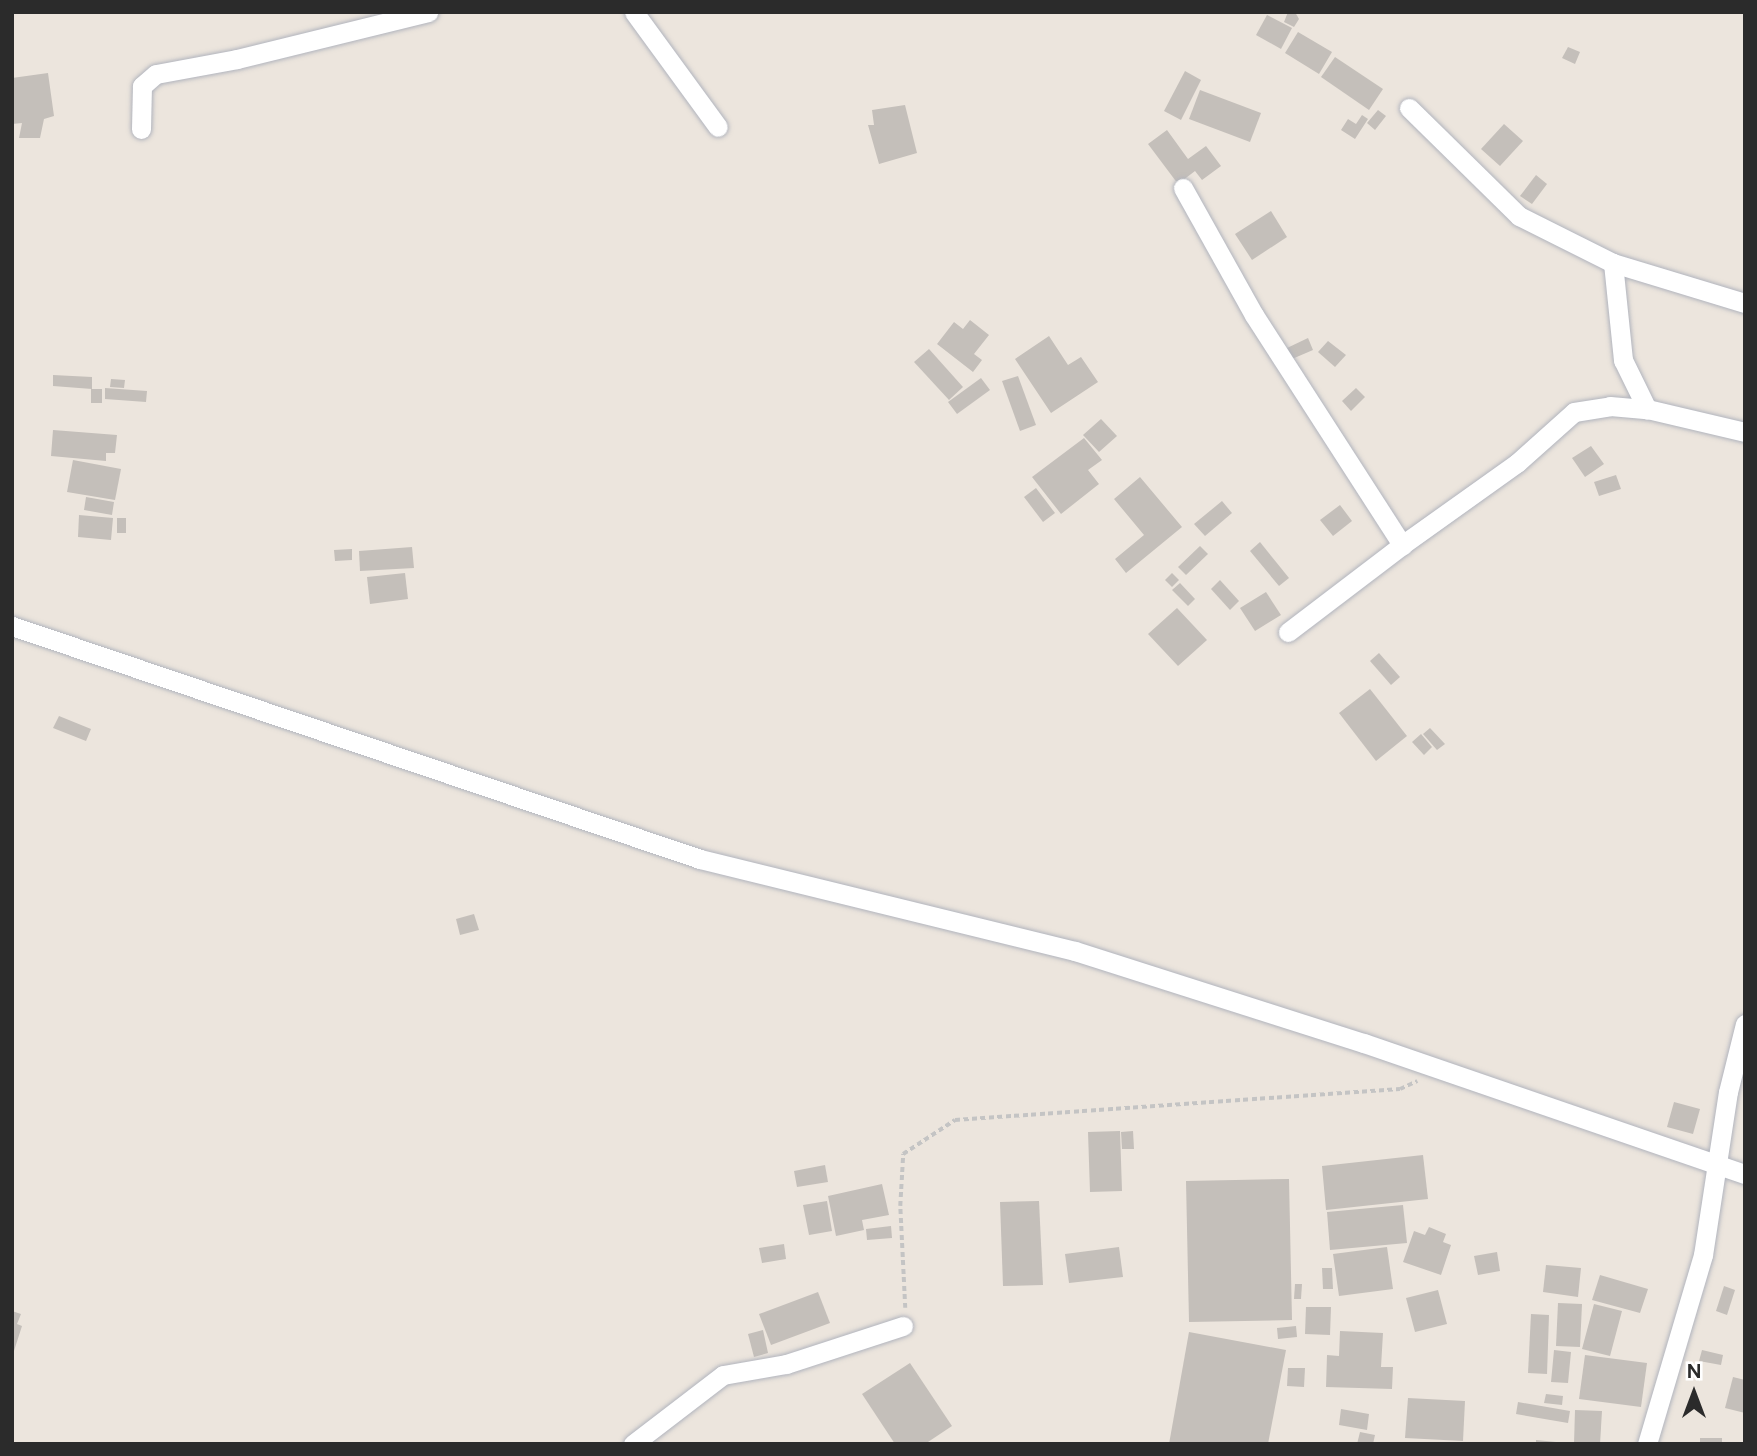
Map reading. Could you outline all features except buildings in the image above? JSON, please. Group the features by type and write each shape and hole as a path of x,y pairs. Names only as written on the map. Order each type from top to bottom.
{"street":[{"path":"141,129 142,86 156,74 249,57 428,12"},
{"path":"634,12 718,127"},
{"path":"1409,108 1520,216 1613,263 1745,303"},
{"path":"1184,188 1254,315 1402,545"},
{"path":"1613,263 1623,360 1647,409"},
{"path":"1288,632 1402,545 1517,463 1574,412 1610,406 1647,409 1745,432"},
{"path":"12,626 700,859 1075,951 1440,1069 1745,1174"},
{"path":"1647,1444 1703,1255 1717,1165 1745,1024"},
{"path":"633,1444 723,1375 786,1364 903,1326"}],"path":[{"path":"903,1326 903,1154 955,1120 1400,1089 1440,1069"}]}
